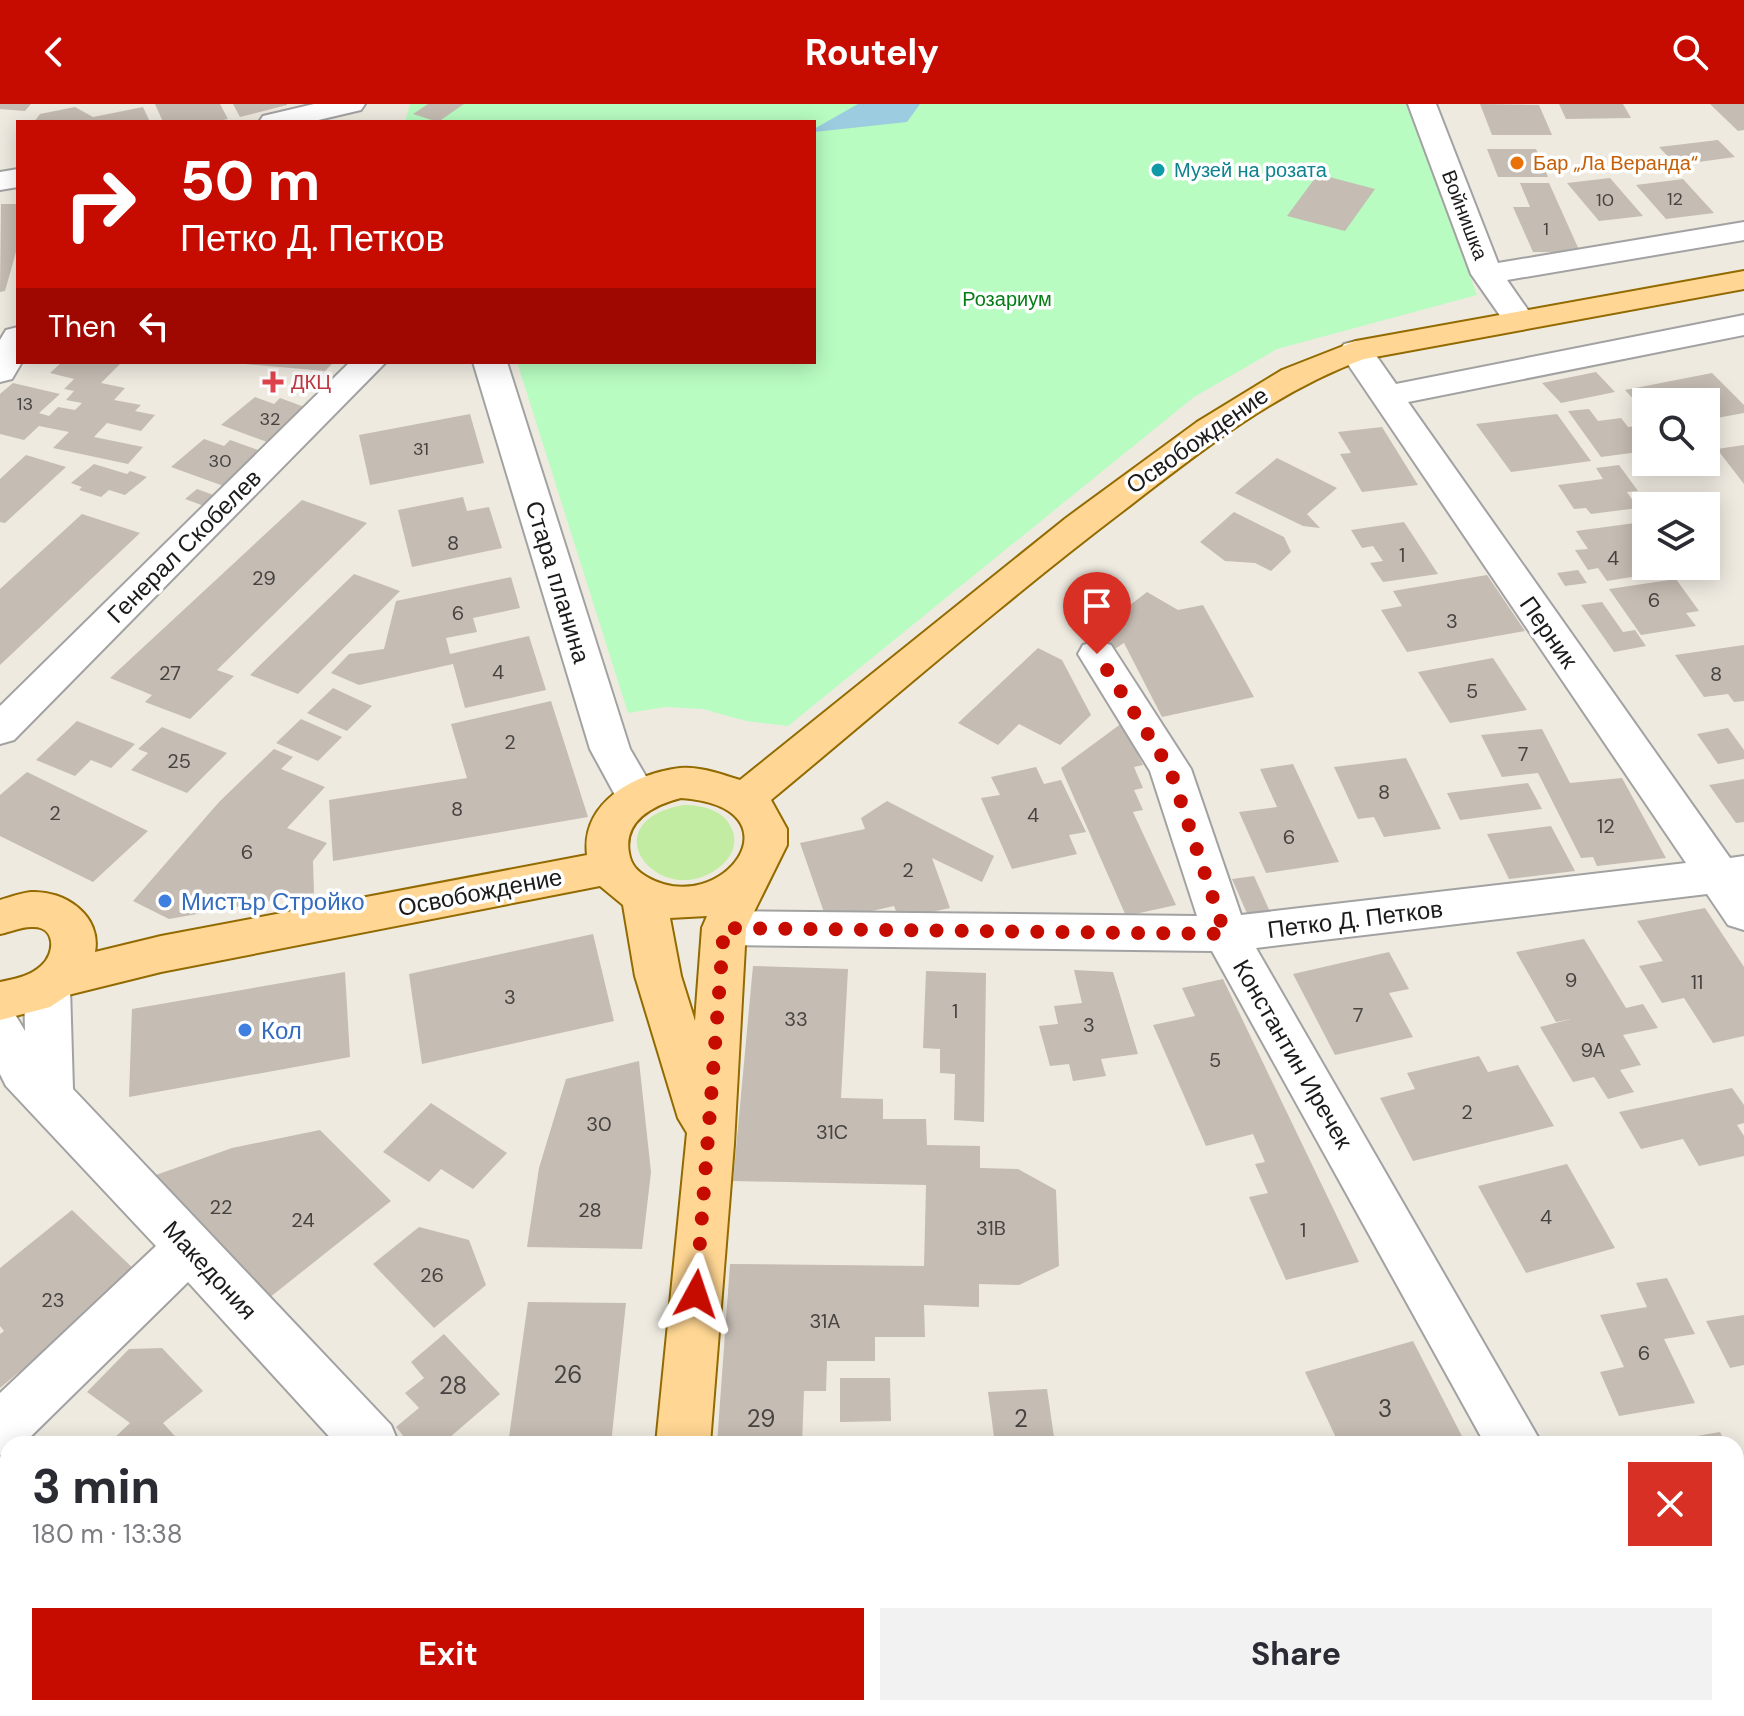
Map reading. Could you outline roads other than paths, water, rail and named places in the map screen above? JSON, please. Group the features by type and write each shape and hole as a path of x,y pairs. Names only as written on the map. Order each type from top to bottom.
{"main road":[{"name":"Освобождение","path":"745,799 1024,566 1221,419 1287,378 1321,362 1356,351 1744,280"},
{"path":"684,1436 710,1144 724,928 744,882 758,866 765,848 765,830 758,813 745,799 705,783 681,783 637,797 620,812 608,830 606,849 628,882 710,1144"},
{"name":"Освобождение","path":"0,1001 20,999 52,983 161,954 628,882"},
{"path":"628,882 670,903 696,902 722,895 744,882"},
{"path":"0,891 60,919 76,947 66,970 52,983"},
{"path":"0,917 30,910 60,919"},
{"name":"Освобождение","path":"60,919 161,954"}],"street":[{"path":"282,120 353,104 365,120"},
{"name":"Войнишка","path":"1422,104 1487,274 1519,320"},
{"path":"1487,274 1744,231"},
{"path":"1698,288 1741,330"},
{"path":"1386,396 1741,330"},
{"path":"0,372 16,341"},
{"name":"Перник","path":"1356,351 1731,875 1744,913"},
{"name":"Генерал Скобелев","path":"0,730 367,364"},
{"name":"Стара планина","path":"491,364 610,749 637,797"},
{"name":"Константин Иречек","path":"1097,654 1170,769 1225,934 1510,1436"},
{"name":"Петко Д. Петков","path":"724,928 1225,934 1731,875"},
{"path":"49,1096 52,983"},
{"name":"Македония","path":"0,1029 23,1072 49,1096 365,1436"},
{"path":"0,1429 189,1248"}],"water":[{"path":"858,104 920,104 907,122 816,132 816,128"}],"place":[{"name":"Бар „Ла Веранда“","path":"1517,163"},
{"name":"Музей на розата","path":"1158,170"},
{"name":"ДКЦ","path":"273,382"},
{"name":"Мистър Стройко","path":"165,901"},
{"name":"Кол","path":"245,1030"}],"park label":[{"name":"Розариум","path":"1007,299"}]}
